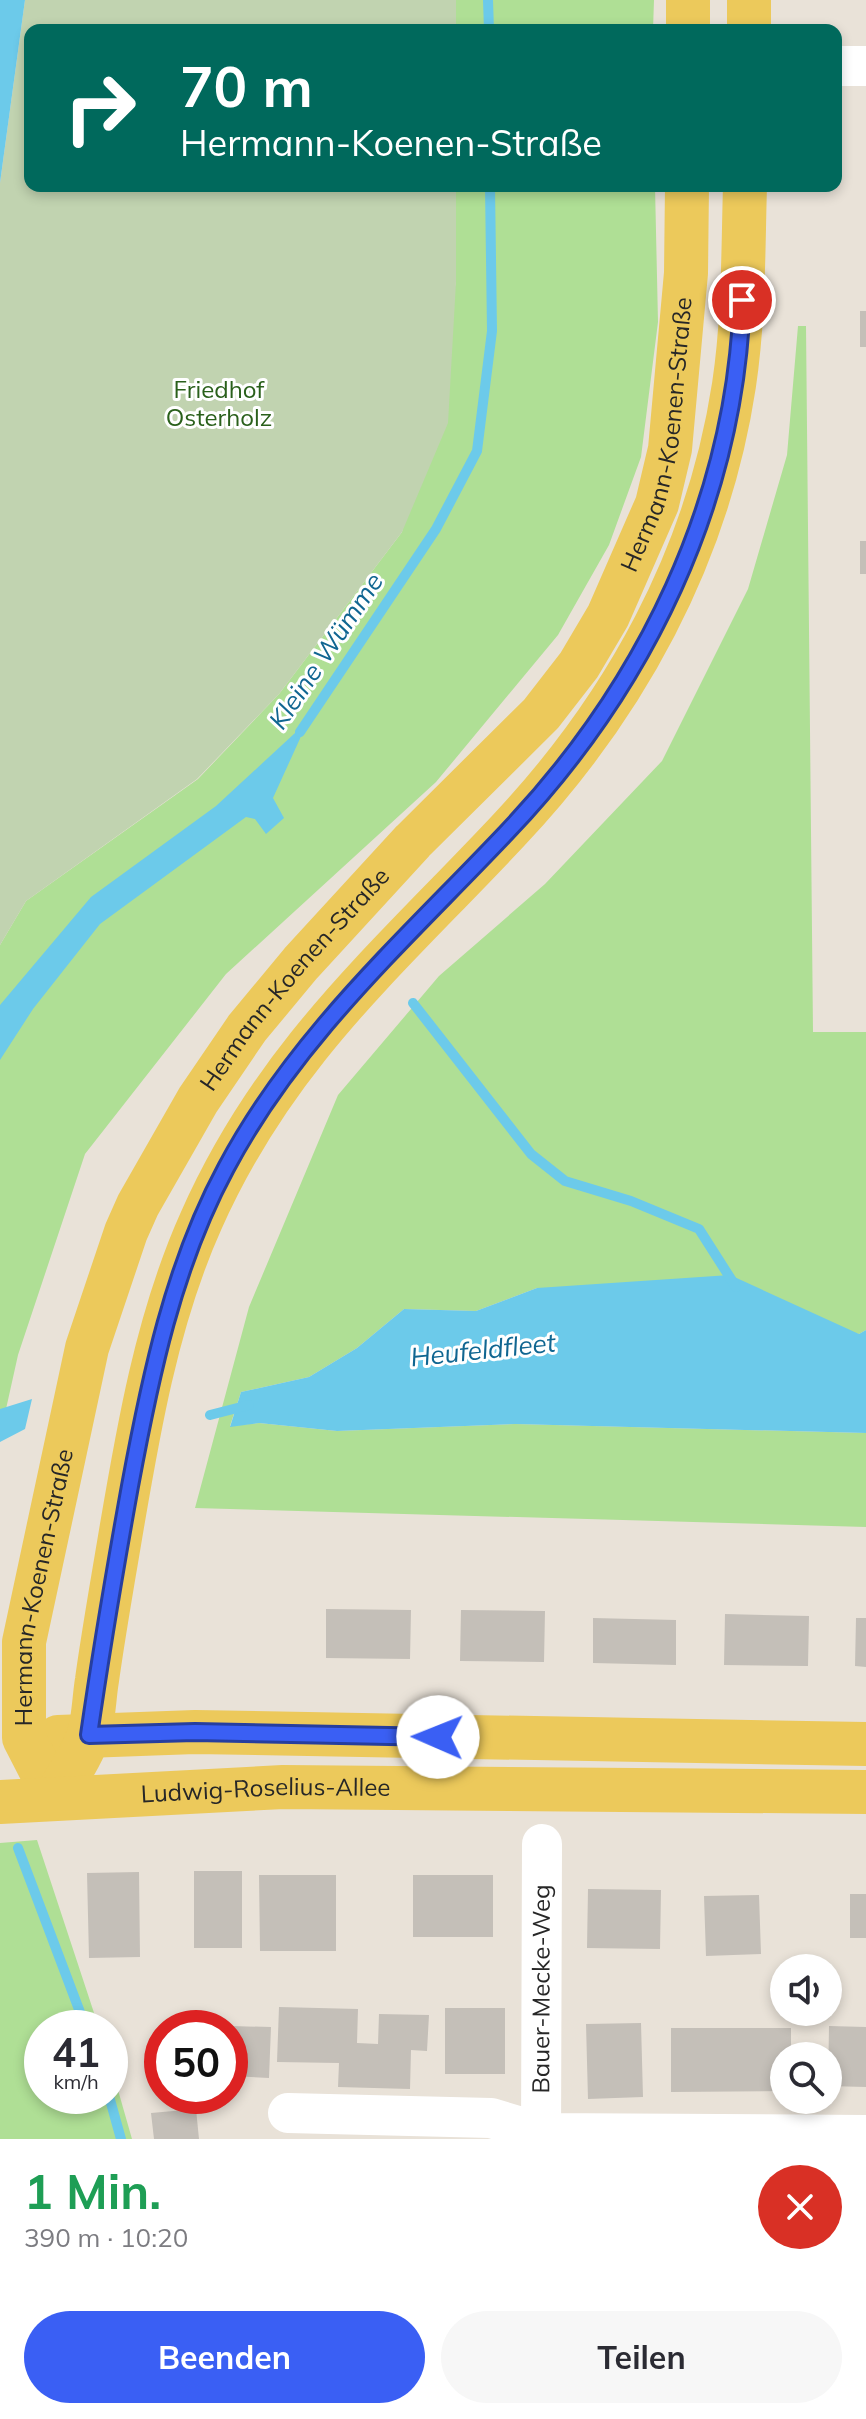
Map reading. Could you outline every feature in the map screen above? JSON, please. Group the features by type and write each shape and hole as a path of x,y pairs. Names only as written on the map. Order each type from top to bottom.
{"main road":[{"path":"688,0 688,24"},
{"path":"749,0 749,24"},
{"name":"Hermann-Koenen-Straße","path":"687,192 686,273 670,449 657,504 608,616 579,665 541,714 403,852 301,963 247,1028 198,1100 138,1205 87,1348 24,1642 12,1739 55,1798 89,1735 140,1434 168,1314 198,1227 225,1169 296,1058 426,912 508,831 583,744 626,679 663,613 692,546 714,481 734,388 741,329 745,192"},
{"path":"12,1739 195,1732 866,1744"},
{"name":"Ludwig-Roselius-Allee","path":"0,1802 283,1787 866,1792"}],"street":[{"path":"842,66 866,66"},
{"name":"Bauer-Mecke-Weg","path":"288,2113 491,2118 541,2136 542,1844"},
{"path":"541,2136 866,2135"}],"green space":[{"name":"Friedhof Osterholz","path":"25,0 456,0 456,24 24,24 24,192 456,192 456,282 448,423 402,532 279,694 197,779 26,901 0,945 0,183"},
{"path":"456,0 654,0 653,24 456,24"},
{"path":"456,192 655,192 658,322 641,457 609,545 558,635 436,782 226,974 85,1154 18,1355 0,1436 0,945 26,901 198,779 279,694 402,532 456,282"},
{"path":"798,326 806,326 813,1032 866,1032 866,1330 859,1334 537,1288 476,1311 404,1309 357,1348 309,1377 241,1392 230,1426 259,1423 337,1431 515,1424 866,1433 866,1527 195,1508 249,1307 338,1095 439,976 545,884 662,761 748,589 787,455"},
{"path":"37,1840 93,2010 24,2010 24,2114 125,2114 132,2139 0,2139 0,1843"}],"water":[{"path":"0,0 25,0 0,183"},
{"path":"308,721 273,798 284,818 266,834 255,819 246,817 100,924 33,1009 0,1060 0,1005 91,897 216,806"},
{"path":"730,1275 859,1334 866,1330 866,1433 515,1424 337,1431 259,1423 230,1427 241,1392 309,1377 357,1348 404,1309 476,1311 537,1288"},
{"path":"32,1399 25,1429 0,1442 0,1409"}],"building":[{"path":"860,311 866,311 866,347 860,347"},
{"path":"860,541 866,541 866,574 860,574"},
{"path":"326,1609 411,1610 410,1659 326,1658"},
{"path":"461,1610 545,1611 544,1662 460,1661"},
{"path":"725,1614 809,1616 808,1666 724,1665"},
{"path":"593,1618 676,1620 676,1665 593,1663"},
{"path":"856,1618 866,1618 866,1667 855,1666"},
{"path":"194,1871 242,1871 242,1948 194,1948"},
{"path":"139,1872 140,1957 89,1958 87,1873"},
{"path":"259,1875 336,1875 336,1951 260,1951"},
{"path":"413,1875 493,1875 493,1937 413,1937"},
{"path":"588,1889 661,1890 660,1949 587,1948"},
{"path":"850,1894 866,1894 866,1938 850,1938"},
{"path":"759,1895 761,1954 706,1956 704,1896"},
{"path":"279,2007 358,2009 357,2043 378,2044 379,2014 429,2015 427,2051 411,2050 410,2089 338,2087 339,2063 277,2062"},
{"path":"445,2008 505,2008 505,2074 445,2074"},
{"path":"641,2023 643,2097 588,2099 586,2024"},
{"path":"248,2026 271,2027 269,2078 248,2077"},
{"path":"829,2026 866,2027 866,2087 842,2086 842,2042 829,2042"},
{"path":"671,2028 791,2028 791,2042 770,2042 770,2091 671,2092"},
{"path":"151,2114 196,2114 199,2139 154,2139"}],"waterway":[{"name":"Kleine Wümme","path":"488,0 489,24"},
{"name":"Kleine Wümme","path":"300,732 436,529 477,451 492,331 490,192"},
{"name":"Heufeldfleet","path":"413,1003 531,1154 565,1181 631,1201 699,1229 736,1287"},
{"name":"Heufeldfleet","path":"210,1415 249,1405"},
{"name":"Kleine Wümme","path":"18,1848 79,2010"},
{"name":"Kleine Wümme","path":"114,2114 121,2139"}],"route":[{"path":"438,1737 195,1732 89,1735 119,1543 140,1434 168,1314 198,1227 225,1169 259,1112 296,1058 338,1007 426,912 508,831 583,744 626,679 663,613 692,546 714,481 734,388 742,300"}]}
